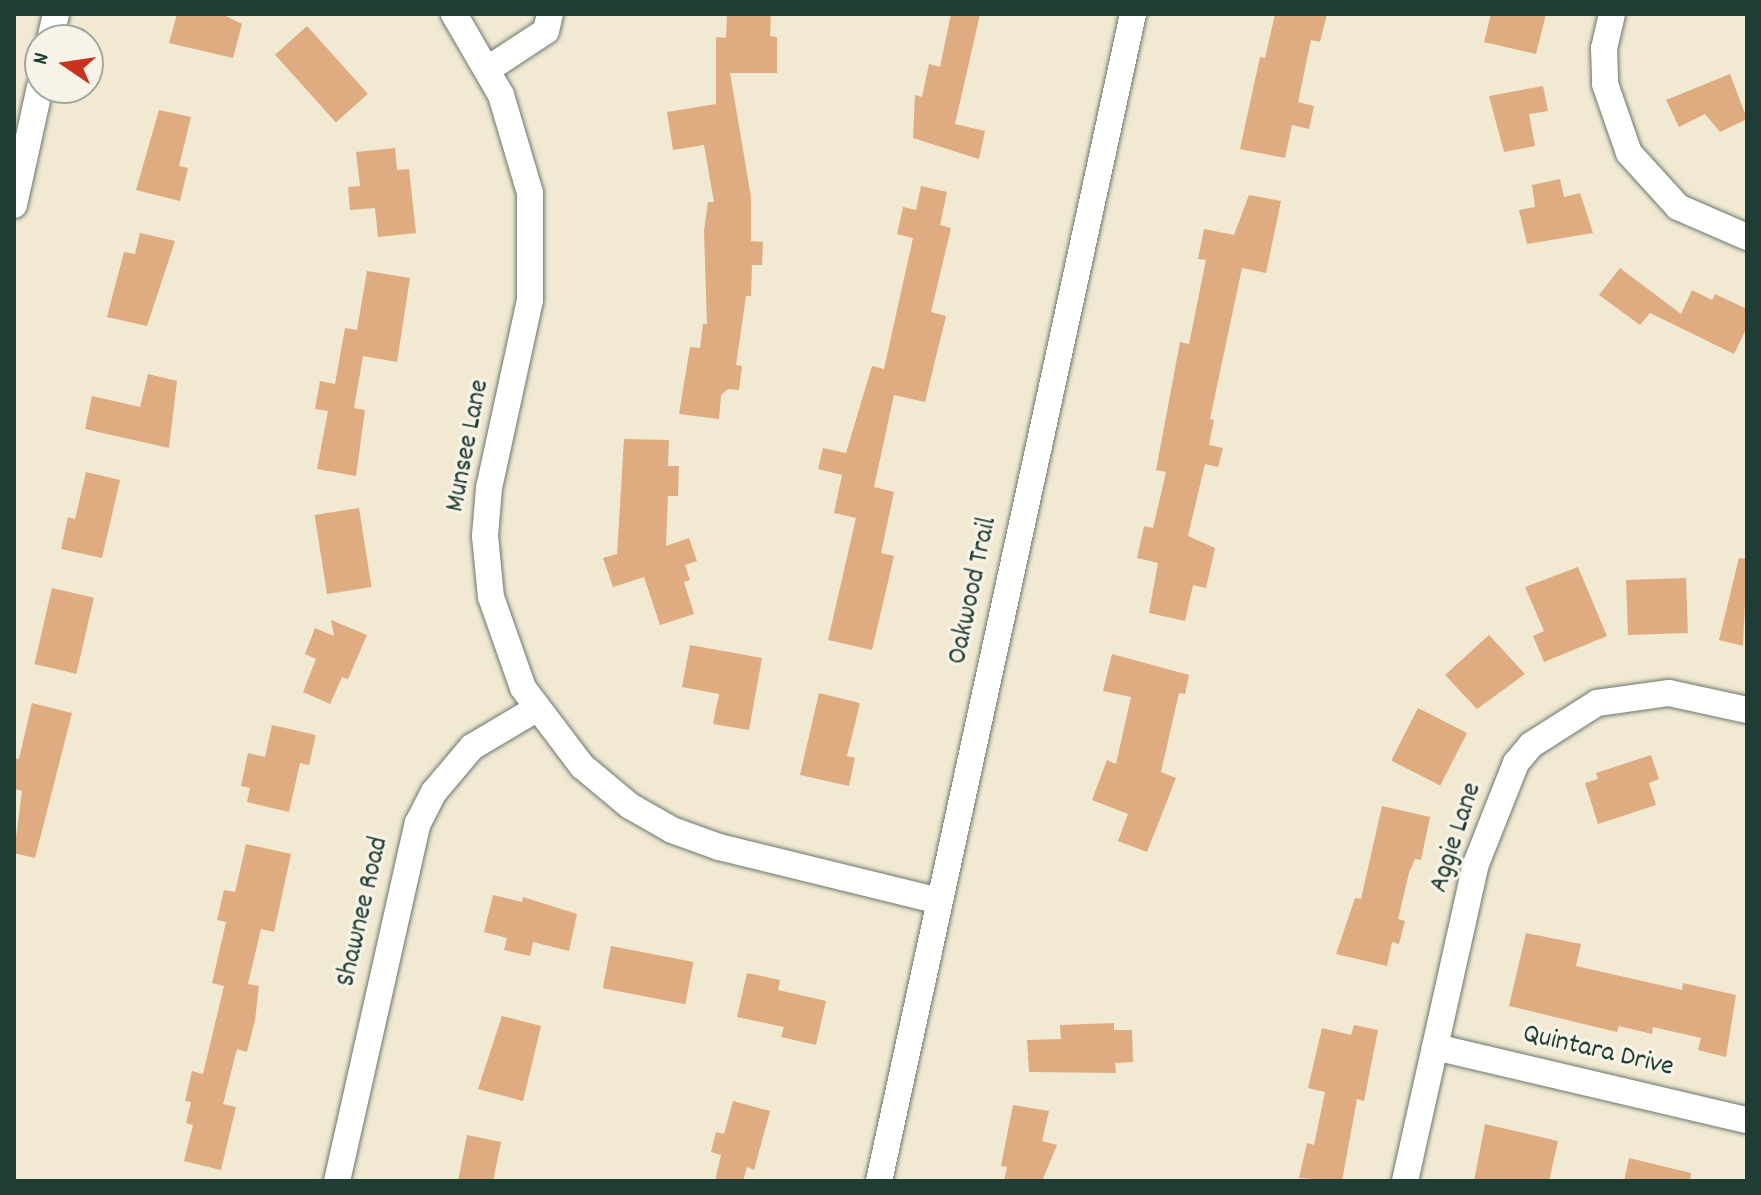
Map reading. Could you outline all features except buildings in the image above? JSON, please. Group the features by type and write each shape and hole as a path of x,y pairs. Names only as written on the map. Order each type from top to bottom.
{"street":[{"path":"488,69 546,31 550,14"},
{"name":"Oakwood Trail","path":"879,1181 1133,14"},
{"name":"Munsee Lane","path":"457,15 488,69 525,170 533,253 526,323 489,488 485,536 491,597 503,644 536,709 600,783 672,830 719,847 939,901"},
{"path":"1610,25 1605,84 1629,153 1678,207 1747,237"},
{"path":"14,205 36,104"},
{"name":"Aggie Lane","path":"1405,1181 1476,864 1516,763 1531,745 1597,703 1669,693 1747,710"},
{"name":"Shawnee Road","path":"337,1181 418,823 434,792 472,747 536,709"},
{"name":"Quintara Drive","path":"1435,1047 1747,1120"}]}
